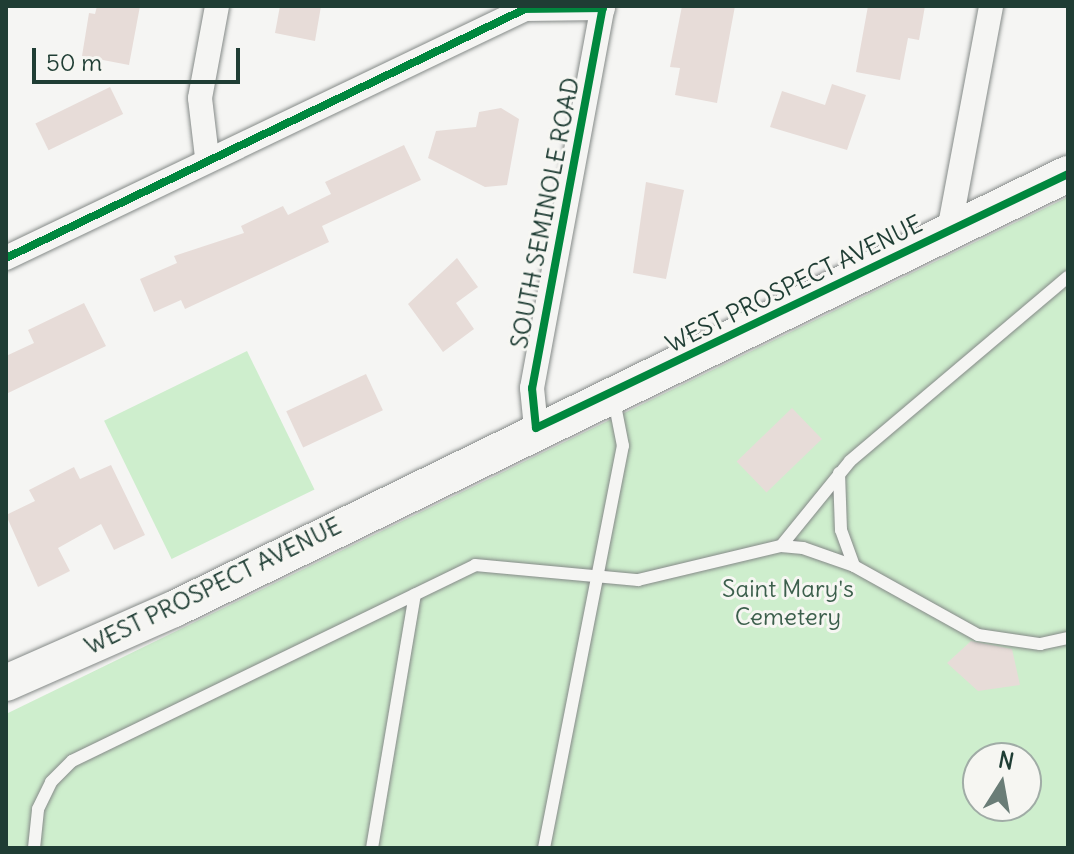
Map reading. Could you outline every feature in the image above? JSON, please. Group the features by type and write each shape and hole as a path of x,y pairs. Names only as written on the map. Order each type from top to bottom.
{"main road":[{"name":"WEST PROSPECT AVENUE","path":"6,683 174,609 536,428 1068,174"}],"street":[{"path":"207,157 200,98 217,6"},
{"path":"949,231 991,6"},
{"path":"6,258 207,157 525,9 603,7"},
{"name":"SOUTH SEMINOLE ROAD","path":"536,428 532,388 603,7"}],"lane":[{"path":"781,546 839,473 1068,277"},
{"path":"544,848 623,446 613,393"},
{"path":"839,473 841,530 854,566"},
{"path":"34,848 38,809 51,782 72,761 475,565 638,580 781,546 854,566 968,632 1040,644 1068,638"},
{"path":"372,848 415,595"}],"green space":[{"name":"Saint Mary's Cemetery","path":"1068,197 1068,848 6,848 6,714"},
{"path":"247,351 315,489 172,559 104,421"}],"building":[{"path":"97,6 140,6 129,65 82,56 89,13 95,14"},
{"path":"280,6 321,6 315,41 275,33"},
{"path":"682,6 735,6 717,103 675,95 680,68 670,67"},
{"path":"868,6 925,6 919,40 908,38 900,80 856,72"},
{"path":"832,84 866,95 847,150 770,127 782,91 825,105"},
{"path":"110,87 123,114 49,150 35,123"},
{"path":"501,108 519,119 507,185 485,187 428,158 436,131 476,127 479,112"},
{"path":"404,145 421,180 322,226 329,242 185,309 181,300 154,312 140,279 177,263 174,256 244,233 241,226 283,206 288,215 331,194 325,182"},
{"path":"646,182 684,190 666,279 633,273"},
{"path":"457,258 478,287 456,303 474,329 443,352 408,304"},
{"path":"84,303 106,346 6,394 6,356 34,343 28,330"},
{"path":"366,374 383,410 303,447 286,411"},
{"path":"792,408 822,439 766,492 737,461"},
{"path":"111,465 145,535 114,550 101,524 58,548 70,571 38,587 6,515 35,501 29,490 74,467 80,479"},
{"path":"971,641 1012,649 1020,685 978,691 947,663"}],"cycle path":[{"path":"603,6 532,388 536,428 1068,174"},
{"path":"6,258 525,9 603,8"}]}
